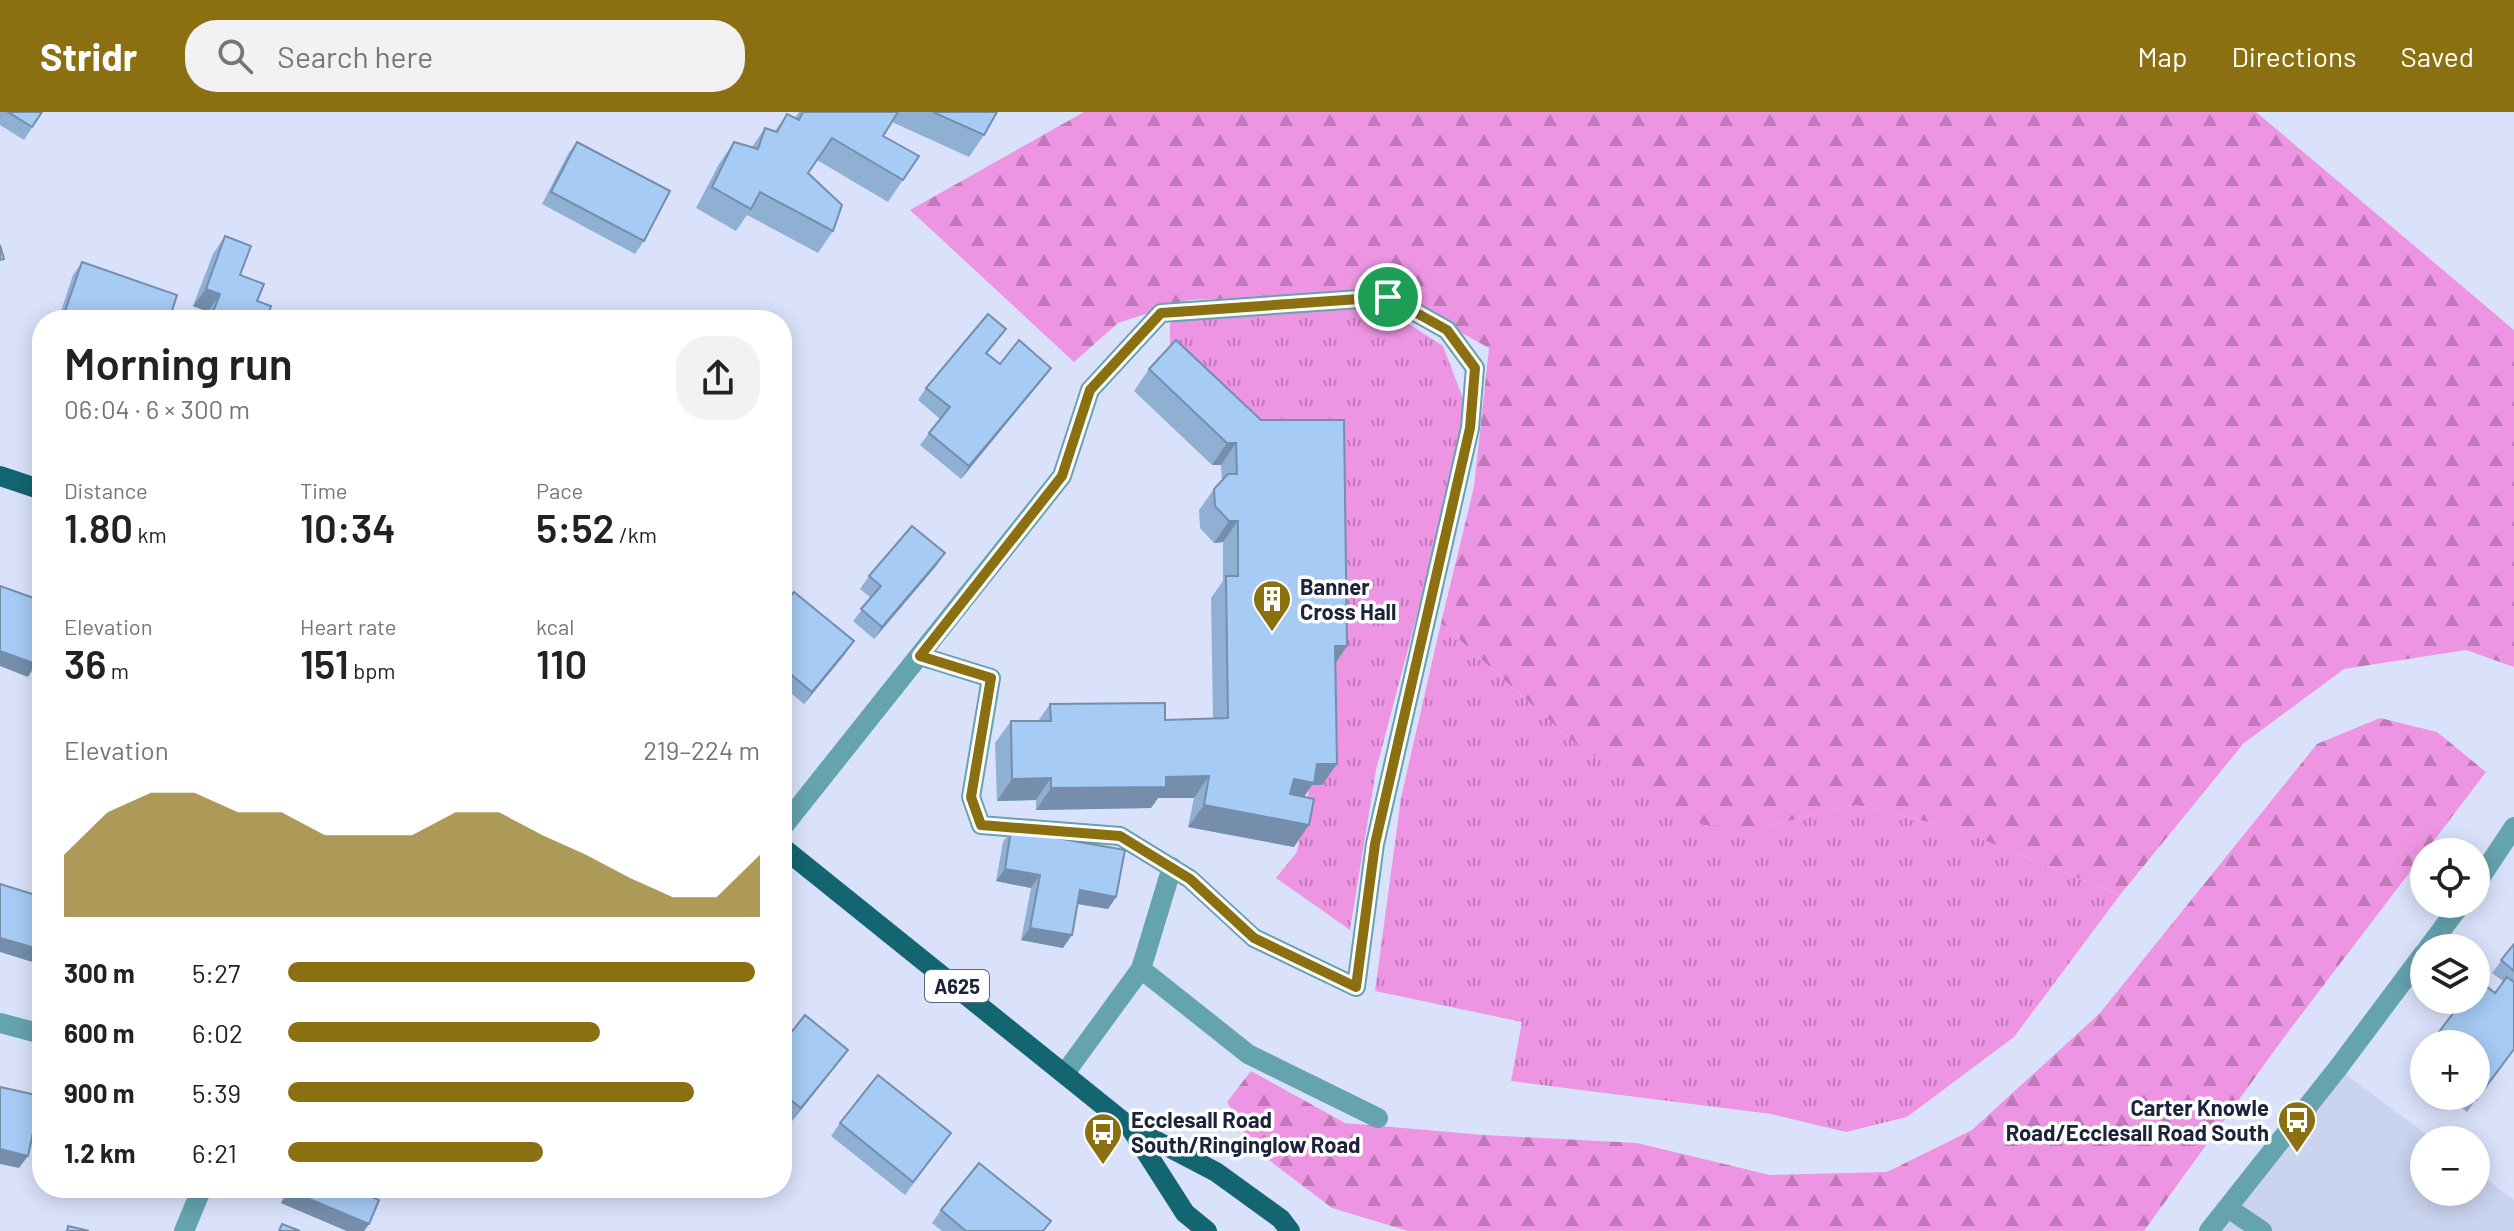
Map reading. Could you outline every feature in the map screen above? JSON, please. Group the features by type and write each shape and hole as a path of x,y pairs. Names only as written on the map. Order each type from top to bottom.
{"main road":[{"path":"0,476 32,487"},
{"name":"A625","path":"792,855 1130,1127 1216,1172 1281,1219 1290,1231"},
{"name":"A625","path":"1130,1127 1185,1213 1207,1231"}],"street":[{"path":"792,816 1062,476 1090,390 1161,313 1388,297 1447,330 1475,368 1470,428 1375,844 1356,987 1254,938 1190,879 1120,836 981,825 971,797 991,678 920,656"},
{"path":"2490,863 2514,827"},
{"path":"1065,1073 1141,969 1172,867"},
{"path":"1141,969 1248,1054 1378,1118"},
{"path":"2209,1231 2410,971"},
{"path":"0,1023 32,1031"},
{"path":"184,1231 198,1198"},
{"path":"2228,1208 2262,1231"}],"shaded area":[{"path":"2338,1068 2415,1126 2410,1126 2410,1206 2490,1206 2490,1182 2514,1200 2514,1231 2209,1231"}],"green space":[{"path":"1084,112 2256,112 2514,330 2514,667 2466,650 2344,669 2244,743 2120,895 1954,828 1856,805 1763,827 1703,825 1579,747 1441,623 1474,487 1489,348 1389,293 1189,300 1118,323 1074,362 910,210"},
{"path":"1372,300 1443,346 1464,401 1455,471 1376,770 1350,930 1276,878 1297,852 1310,785 1246,442 1170,370 1170,318"},
{"path":"1441,623 1579,747 1763,827 1856,805 1954,828 2120,895 2014,1037 1907,1117 1846,1132 1771,1114 1511,1081 1522,1022 1375,991 1401,798"},
{"path":"2380,718 2437,732 2486,772 2436,838 2410,838 2410,872 2285,1036 2144,1231 1408,1231 1332,1208 1253,1148 1227,1102 1251,1071 1345,1123 1484,1135 1637,1143 1770,1175 1887,1172 1972,1130 2100,1013 2317,744"}],"building":[{"path":"8,112 42,112 32,127"},
{"path":"803,112 898,112 883,136 919,156 903,180 832,138 808,173 842,205 833,231 760,192 751,209 712,187 734,142 758,149 765,128 777,132 787,114 799,120"},
{"path":"933,112 997,112 984,135"},
{"path":"577,142 670,191 644,241 551,192"},
{"path":"225,236 251,246 240,275 264,284 257,301 271,306 270,310 214,310 220,294 206,289"},
{"path":"82,262 177,295 172,310 65,310"},
{"path":"988,314 1006,329 986,353 1000,364 1019,340 1051,368 969,466 929,433 950,407 926,388"},
{"name":"Banner Cross Hall","path":"1176,340 1261,420 1344,420 1347,646 1335,646 1337,764 1317,764 1314,783 1294,779 1290,794 1314,799 1309,825 1204,805 1209,776 1166,777 1166,787 1051,788 1051,778 1012,779 1011,721 1051,721 1050,704 1165,703 1165,720 1228,718 1226,576 1238,576 1238,521 1229,521 1215,506 1214,489 1228,474 1237,474 1236,443 1227,443 1149,369"},
{"path":"912,526 945,553 882,627 861,609 881,586 869,576"},
{"path":"0,586 32,597 32,663 0,651"},
{"path":"794,592 854,641 812,692 792,675"},
{"path":"1011,830 1125,850 1116,897 1080,890 1072,935 1030,928 1040,875 1005,869"},
{"path":"0,884 32,894 32,947 0,938"},
{"path":"2514,944 2514,971 2501,960"},
{"path":"2507,977 2514,982 2514,1049 2490,1081 2490,1030 2440,1030 2452,1014 2490,1014 2490,989 2495,993"},
{"path":"805,1015 848,1050 801,1108 792,1101 792,1031"},
{"path":"878,1075 951,1133 913,1182 840,1123"},
{"path":"0,1087 32,1094 32,1138 28,1156 0,1149"},
{"path":"979,1163 1051,1221 1043,1231 966,1231 941,1210"},
{"path":"307,1198 379,1200 369,1224"},
{"path":"282,1224 300,1231 279,1231"},
{"path":"68,1226 89,1231 67,1231"}],"place":[{"name":"Banner Cross Hall","path":"1272,633"},
{"name":"Carter Knowle Road/Ecclesall Road South","path":"2297,1154"},
{"name":"Ecclesall Road South/Ringinglow Road","path":"1103,1166"}],"route":[{"path":"1388,297 1447,330 1475,368 1470,428 1375,844 1356,987 1254,938 1190,879 1120,836 981,825 971,797 991,678 920,656 1062,476 1090,390 1161,313 1388,297"}]}
